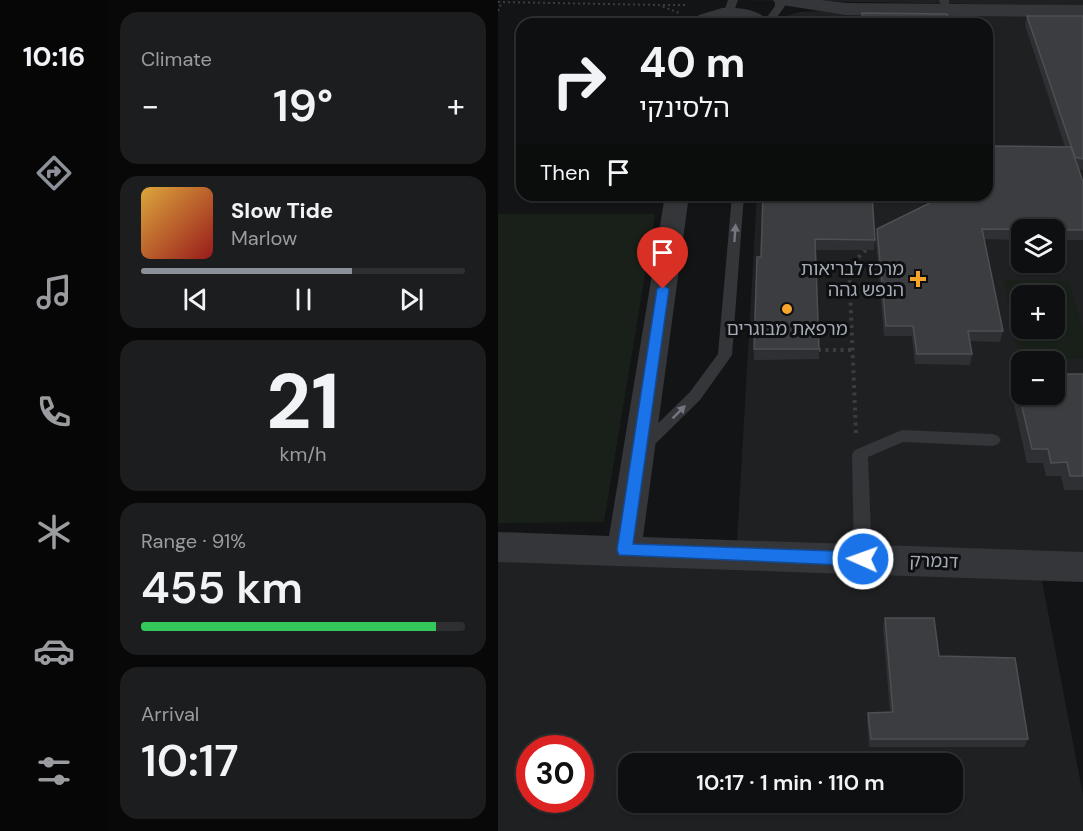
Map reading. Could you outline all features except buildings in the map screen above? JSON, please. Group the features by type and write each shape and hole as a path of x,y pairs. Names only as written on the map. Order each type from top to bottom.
{"street":[{"path":"781,0 846,9 945,5 1083,11"},
{"path":"697,17 708,18 730,7 752,18"},
{"path":"624,550 676,201"},
{"name":"דנמרק","path":"498,547 1083,567"}],"lane":[{"path":"771,18 780,6 781,0"},
{"path":"638,453 695,396 724,355 737,201"},
{"path":"863,559 860,454 902,436 993,440"}],"path":[{"path":"498,11 500,2 659,4 697,17"},
{"path":"659,4 697,17"},
{"path":"856,442 849,266 872,242"},
{"path":"819,350 853,350"}],"shaded area":[{"path":"741,0 1083,0 1083,6"},
{"name":"מרכז לבריאות הנפש גהה","path":"821,11 1083,14 1083,553 893,547 881,535 853,534 842,545 737,542 757,201 993,201 993,18 782,18 799,12"},
{"path":"498,214 655,214 604,522 498,523"},
{"path":"1004,280 1069,281 1083,330 1083,359 1065,358 1065,351 1018,351 1015,339 1065,339 1065,285 1011,285 1011,316"},
{"path":"498,548 1039,565 1083,795 1083,831 498,831"}],"place":[{"name":"מרכז לבריאות הנפש גהה","path":"918,279"},
{"name":"מרפאת מבוגרים","path":"787,309"}],"route":[{"path":"663,289 624,550 863,559"}]}
